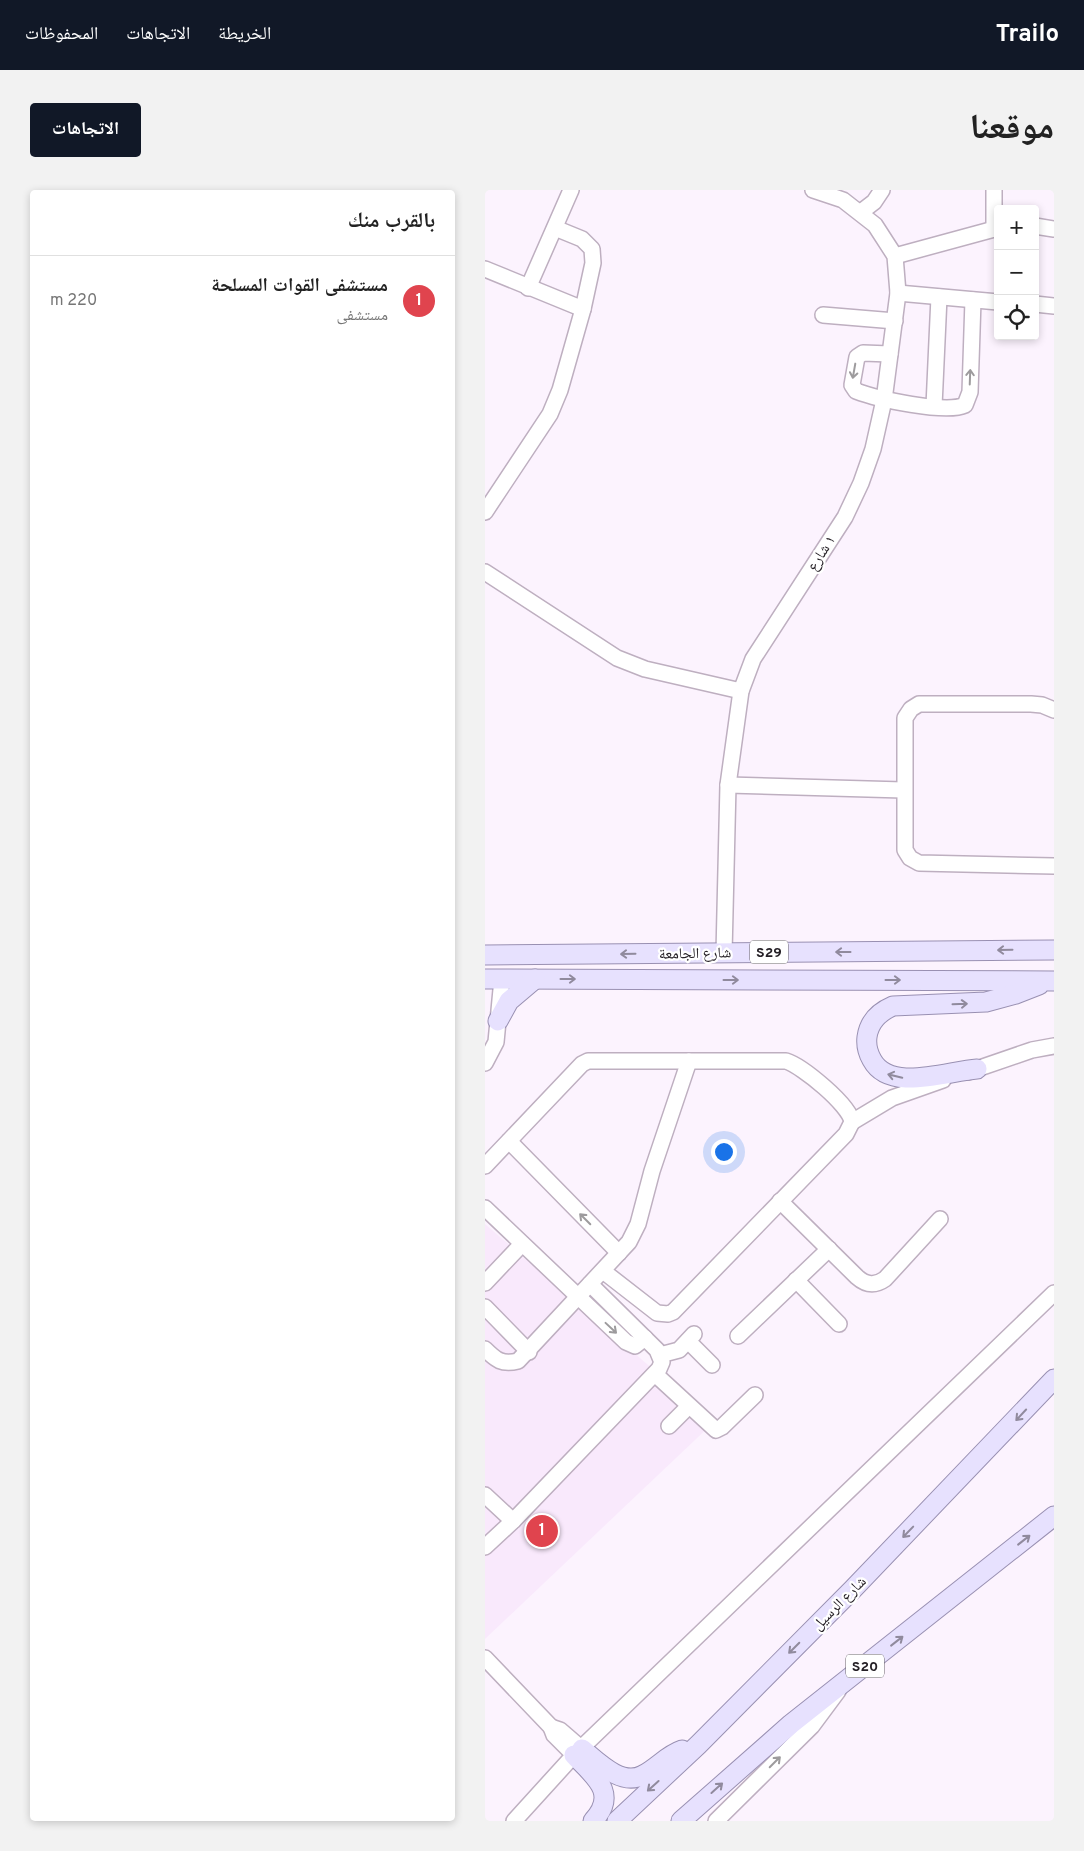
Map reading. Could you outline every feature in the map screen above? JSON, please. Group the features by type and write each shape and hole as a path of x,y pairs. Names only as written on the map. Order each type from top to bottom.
{"main road":[{"name":"شارع الجامعة","path":"485,956 1054,950"},
{"name":"شارع الجامعة","path":"494,979 1051,981"},
{"path":"498,1021 517,992 535,979"},
{"path":"977,1069 916,1078 891,1076 878,1068 869,1056 867,1041 870,1026 880,1014 893,1006 986,1002 1016,994 1051,981"},
{"name":"شارع الرسيل","path":"617,1821 698,1745 853,1588 1054,1379"},
{"name":"S20","path":"681,1821 762,1748 1054,1516"},
{"path":"578,1752 616,1775 629,1778 643,1776 673,1754 698,1745"},
{"path":"578,1752 604,1792 602,1810 593,1821"}],"street":[{"path":"528,288 571,190"},
{"name":"١ شارع","path":"724,953 728,785 741,692 753,659 854,500 873,449 884,400 895,322 898,293 895,256 875,225 861,212 843,200 813,190"},
{"path":"861,212 874,202 882,190"},
{"path":"994,190 995,205"},
{"path":"1039,227 1054,229"},
{"path":"485,512 550,414 560,390 583,309 593,263 592,249 582,239 555,228"},
{"path":"895,256 994,230"},
{"path":"485,269 583,309"},
{"path":"898,293 994,302"},
{"path":"934,406 939,297"},
{"path":"890,354 863,353 857,357 852,378 852,386 856,391 884,400 958,408 965,405 969,399 973,300"},
{"path":"1039,304 1054,306"},
{"path":"823,315 895,322"},
{"path":"485,572 617,658 645,669 741,692"},
{"path":"1054,710 1042,705 1031,704 919,704 911,709 905,718 903,790 905,850 910,858 919,863 1054,866"},
{"path":"728,785 903,790"},
{"path":"485,1063 494,1049 498,1021 494,979"},
{"path":"603,1271 652,1310 668,1314 673,1312 846,1134 852,1122 892,1098 1032,1050 1054,1046"},
{"path":"485,1166 582,1064 588,1061 773,1059 795,1064 848,1110 852,1122"},
{"path":"485,1349 497,1360 507,1364 518,1361 529,1352 619,1254 639,1224 652,1171 689,1061"},
{"path":"509,1141 619,1254"},
{"path":"780,1201 860,1280 868,1284 877,1283 885,1279 940,1219"},
{"path":"485,1208 578,1298 630,1345 635,1346 645,1338"},
{"path":"485,1283 522,1244"},
{"path":"738,1336 829,1249"},
{"path":"797,1280 839,1324"},
{"path":"485,1547 513,1521 655,1374 662,1362 660,1355 645,1338 590,1284"},
{"path":"514,1821 578,1752 1054,1293"},
{"path":"485,1307 529,1352"},
{"path":"660,1355 673,1354 691,1337 712,1365"},
{"path":"655,1374 713,1429 719,1430 755,1395"},
{"path":"669,1426 689,1406"},
{"path":"485,1495 513,1521"},
{"path":"485,1658 551,1727 554,1735 578,1752"},
{"path":"716,1821 811,1726 834,1695 851,1677"}],"shaded area":[{"path":"485,1224 714,1422 485,1639"}],"place":[{"name":"مستشفى القوات المسلحة","path":"542,1531"}]}
